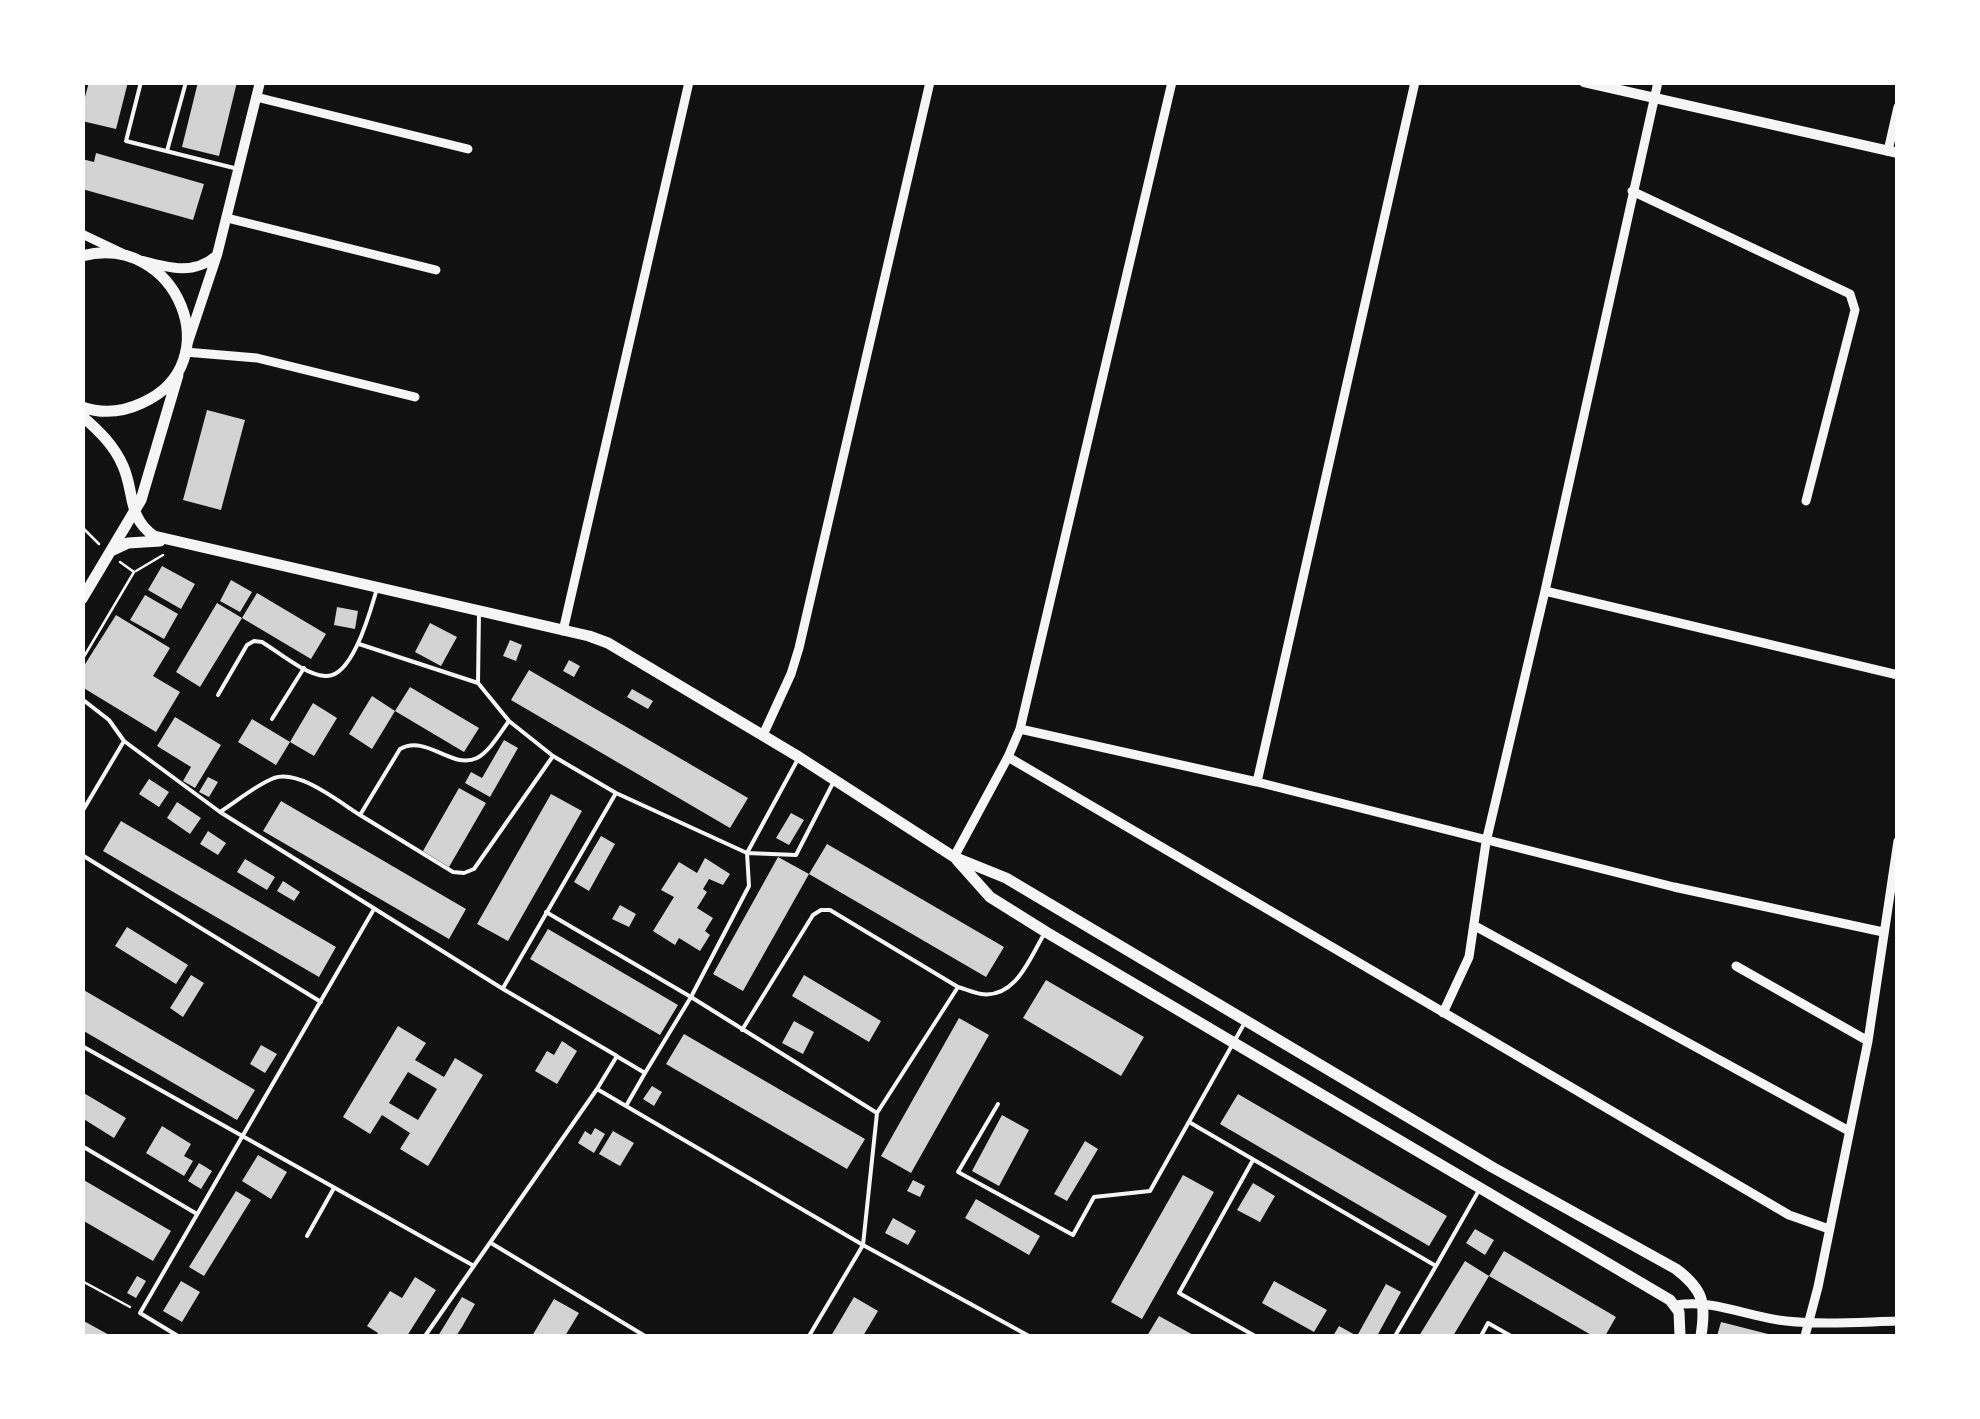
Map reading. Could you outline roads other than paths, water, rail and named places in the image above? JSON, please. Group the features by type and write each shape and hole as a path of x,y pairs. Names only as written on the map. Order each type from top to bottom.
{"main road":[{"path":"82,599 146,486 185,352 187,330 184,309 160,273 136,259 117,254 84,255"},
{"path":"82,407 110,412 130,409 149,400 177,372 185,352"},
{"path":"82,416 119,457 130,484 134,512 154,536 608,643 799,756 954,857 1006,878 1490,1170 1676,1269 1691,1281 1704,1303 1701,1336"},
{"path":"111,551 138,542 170,541"},
{"path":"954,857 990,897 1046,932 1676,1306 1681,1320 1680,1336"}],"street":[{"path":"260,82 217,255 185,352 257,358 416,397"},
{"path":"563,631 689,82"},
{"path":"763,735 799,648 930,82"},
{"path":"954,857 1020,729 1172,82"},
{"path":"1257,782 1415,82"},
{"path":"1584,82 1892,152 1898,108"},
{"path":"1443,1013 1468,957 1486,842 1658,82"},
{"path":"256,98 468,149"},
{"path":"1632,192 1850,294 1855,310 1806,501"},
{"path":"227,218 436,270"},
{"path":"82,234 136,259 165,267 192,269 217,255"},
{"path":"1545,592 1898,674"},
{"path":"1020,729 1257,782 1674,887 1883,932"},
{"path":"1008,757 1789,1215 1829,1230"},
{"path":"1805,1336 1868,1041 1898,841"},
{"path":"1474,926 1848,1131"},
{"path":"1736,966 1868,1041"},
{"path":"1676,1306 1704,1303 1808,1323 1898,1320"}],"lane":[{"path":"141,82 126,140 238,170"},
{"path":"167,151 186,82"},
{"path":"218,695 247,645 254,642 262,642 304,668 331,677 359,644 378,588"},
{"path":"478,683 479,611"},
{"path":"359,644 478,683 510,721 552,756 616,793 748,853 796,855 835,779"},
{"path":"272,719 304,668"},
{"path":"82,699 109,720 124,741 220,812 502,990 645,1073"},
{"path":"360,815 400,748 420,744 459,760 470,760 481,756 510,721"},
{"path":"82,812 124,741"},
{"path":"220,812 272,778 300,778 453,872 464,873 474,869 552,756"},
{"path":"626,1106 691,997 750,886 748,853 799,756"},
{"path":"502,990 616,793"},
{"path":"82,855 320,1002"},
{"path":"178,1336 140,1313 374,910"},
{"path":"742,1030 813,915 821,910 830,910 958,987 982,994 1000,993 1014,984 1046,932"},
{"path":"546,912 877,1112"},
{"path":"808,1336 863,1246 877,1112 958,987"},
{"path":"998,1104 958,1172 1073,1235 1094,1198 1150,1191 1245,1022"},
{"path":"82,1046 474,1266"},
{"path":"425,1336 617,1056"},
{"path":"597,1089 863,1246 1029,1336"},
{"path":"1189,1122 1436,1266"},
{"path":"82,1146 197,1214"},
{"path":"1253,1159 1179,1293 1255,1336"},
{"path":"307,1236 334,1188"},
{"path":"1396,1336 1480,1188"},
{"path":"490,1242 646,1336"},
{"path":"1481,1336 1488,1323 1512,1336"}]}
